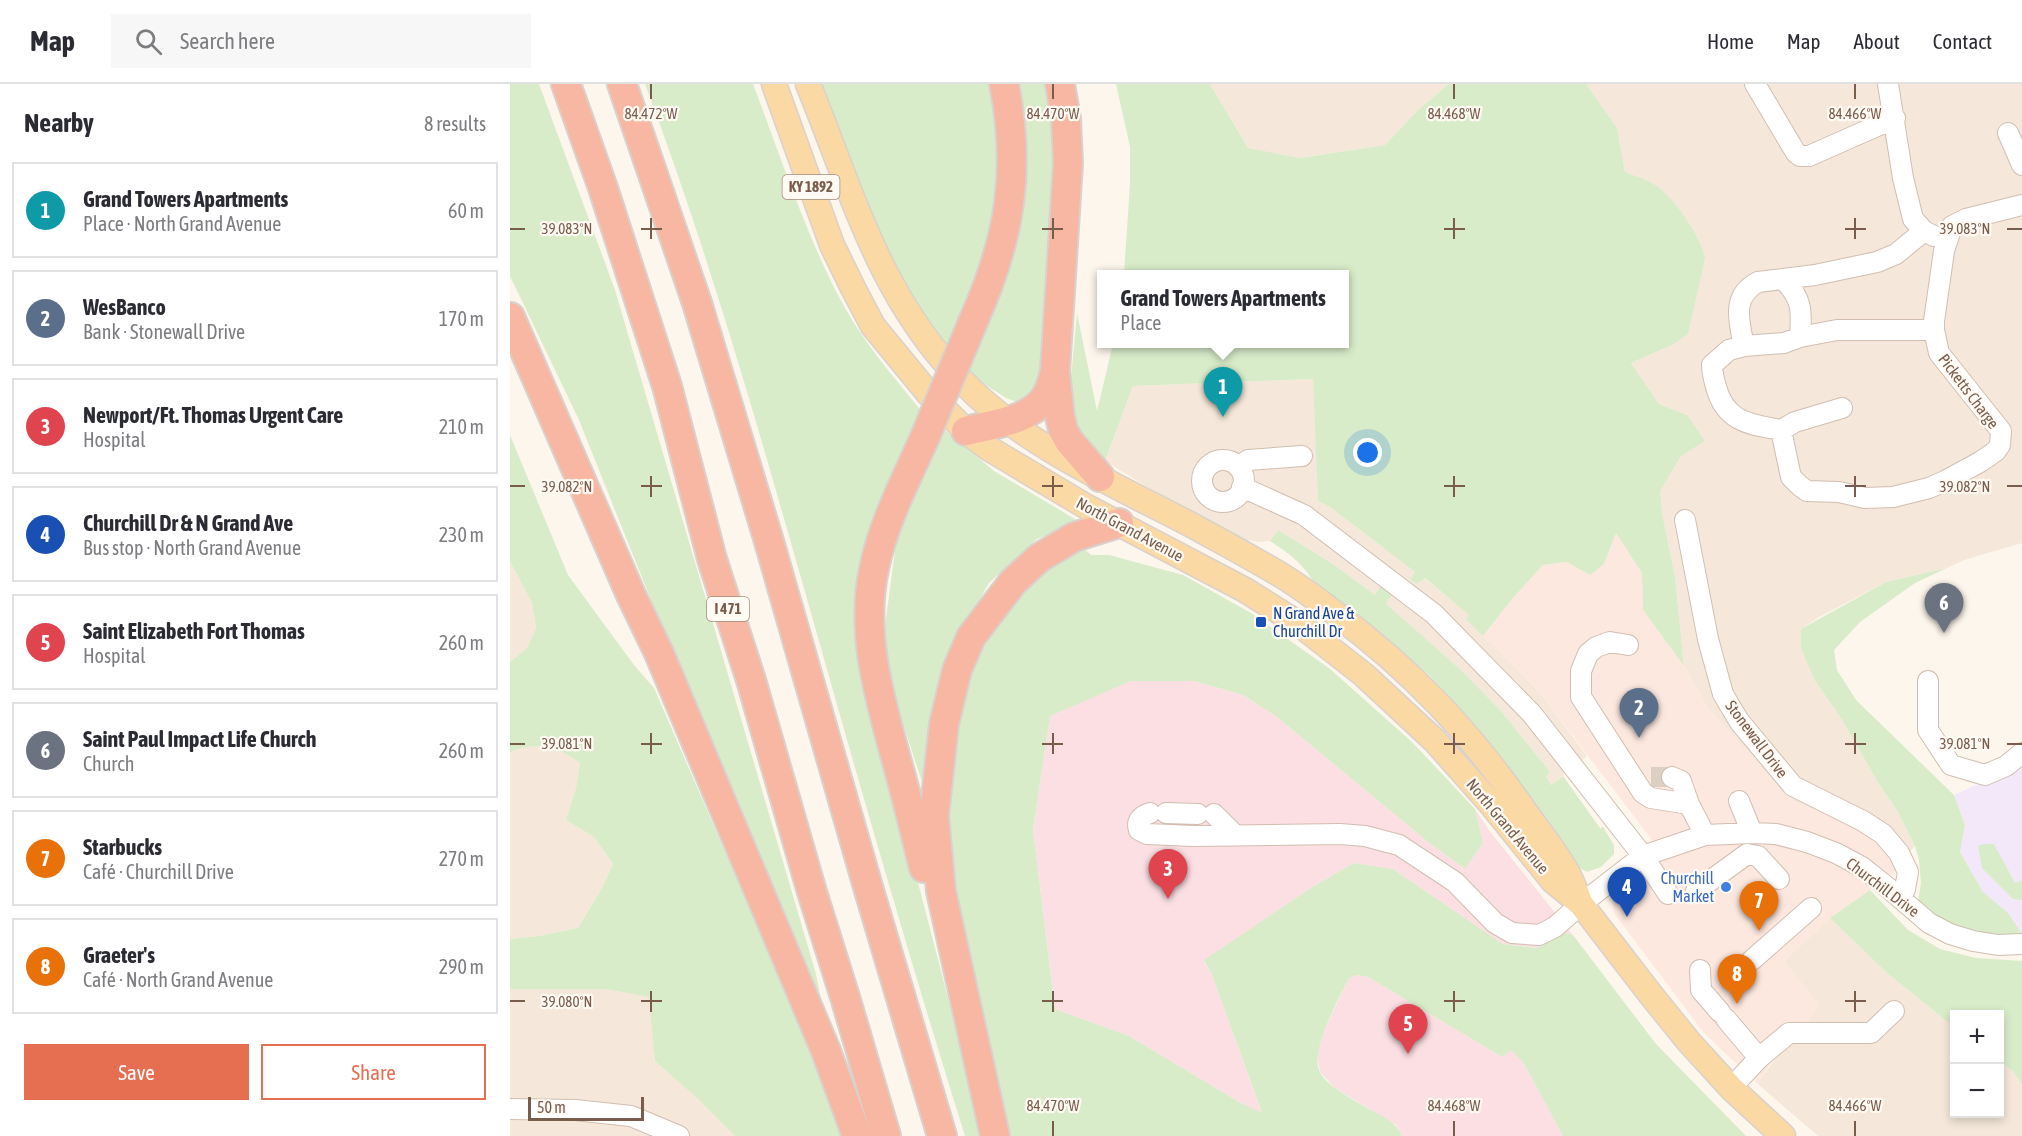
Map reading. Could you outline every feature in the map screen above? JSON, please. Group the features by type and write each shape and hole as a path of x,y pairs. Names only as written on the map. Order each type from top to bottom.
{"highway":[{"name":"I 471","path":"566,84 603,188 667,386 712,559 751,680 886,1136"},
{"path":"622,84 697,303 768,538 942,1136"},
{"path":"957,973 931,897 884,714 873,664 869,621 873,570 887,523 991,282 1000,251 1010,194 1013,147 1004,84"},
{"path":"1060,84 1066,119 1068,163 1055,371 1063,430 1069,441 1100,477"},
{"path":"510,316 659,653 821,1040 856,1136"},
{"path":"966,431 1022,416 1036,407 1050,389 1055,371"},
{"path":"995,1136 957,973 941,891 934,816 944,724 957,670 971,637 1013,582 1039,558 1074,537 1119,524"}],"main road":[{"name":"North Grand Avenue","path":"774,84 832,245 873,326 928,393 966,431 988,448 1087,507 1245,590 1299,624 1364,675 1435,741 1490,803 1553,881 1581,904 1689,1042 1731,1088 1783,1136"},
{"name":"North Grand Avenue","path":"808,84 861,223 897,297 962,381 1006,421 1047,448 1284,577 1359,631 1400,666 1461,727 1491,764 1567,872 1581,904"}],"street":[{"path":"1755,84 1796,153 1800,156 1809,156 1895,118"},
{"path":"1888,84 1903,178 1913,219 1928,235 1947,240 1952,226 1959,221 2022,205"},
{"path":"2008,133 2022,165"},
{"path":"1744,346 1738,320 1738,308 1741,299 1751,286 1758,282 1815,275 1877,262 1896,254 1924,231"},
{"name":"Picketts Charge","path":"1781,430 1791,477 1800,486 1807,491 1839,492 1865,498 1893,497 1929,488 1990,456 2000,445 2001,431 1939,353 1934,330 1947,240"},
{"path":"1783,279 1798,297 1801,316 1800,336"},
{"path":"1842,408 1795,422 1781,430 1741,420 1730,414 1723,406 1712,373 1712,365 1729,350 1744,346 1784,343 1800,336 1837,330 1934,330"},
{"path":"1238,467 1248,460 1302,456"},
{"path":"1226,460 1238,467 1242,473 1242,487 1235,497 1222,501 1210,497 1203,486 1204,473 1213,462 1226,460"},
{"path":"1242,487 1304,516 1434,614 1532,714 1643,856 1668,894"},
{"name":"Stonewall Drive","path":"1685,520 1708,639 1723,694 1739,721 1793,786 1863,821 1883,834 1907,866 1905,889 1901,899"},
{"path":"1628,645 1610,642 1596,647 1588,654 1581,671 1581,696 1643,793 1651,798 1689,804"},
{"path":"1928,681 1928,730 1951,765 1985,775 2006,765 2022,753"},
{"path":"1628,771 1639,777 1651,777"},
{"path":"1672,777 1681,781 1689,804 1705,835"},
{"path":"1739,801 1752,833"},
{"path":"1181,835 1182,813 1235,835"},
{"name":"Churchill Drive","path":"1182,813 1139,820 1137,825 1139,830 1155,835 1340,834 1365,836 1399,845 1455,882 1495,923 1512,933 1539,935 1555,927 1643,856 1705,835 1776,834 1808,842 1862,867 1929,923 1950,934 1998,945 2022,944"},
{"path":"1696,891 1747,854 1758,856 1779,879"},
{"path":"1752,960 1811,908"},
{"path":"1700,970 1701,990 1759,1058"},
{"path":"1731,1088 1759,1058 1789,1033 1871,1033 1894,1011"},
{"path":"510,1109 575,1110 631,1116 679,1136"}],"shaded area":[{"path":"1210,84 1449,84 1418,110 1385,145 1299,158 1248,148"},
{"path":"1586,84 2022,84 2022,543 1964,560 1947,568 1886,582 1801,629 1815,681 1841,718 1877,781 1898,812 1915,846 1899,863 1888,850 1849,824 1793,801 1707,707 1684,666 1675,577 1660,491 1681,456 1687,415 1659,404 1631,363 1672,345 1640,178 1625,172 1617,128"},
{"path":"1314,379 1318,501 1330,507 1415,572 1410,579 1416,584 1424,578 1470,615 1467,619 1538,690 1587,756 1551,785 1546,776 1550,772 1501,711 1461,670 1385,604 1382,585 1375,595 1333,564 1278,530 1270,541 1239,539 1105,461 1133,386"},
{"path":"1616,532 1642,573 1643,610 1684,666 1707,707 1793,801 1849,824 1888,850 1899,863 1894,873 1830,918 1784,961 1820,1005 1791,1046 1774,1059 1759,1081 1759,1085 1704,1033 1614,913 1613,901 1632,878 1663,860 1649,836 1538,690 1483,636 1543,565 1567,562 1604,564"},
{"path":"510,561 532,603 536,628 527,648 510,662"},
{"path":"1131,681 1194,681 1243,695 1277,717 1428,842 1465,869 1483,843 1475,809 1491,833 1573,935 1565,933 1539,948 1503,944 1393,869 1354,863 1314,886 1204,961 1212,975 1262,1114 1129,1036 1055,1009 1033,830 1050,715"},
{"path":"546,746 568,753 580,763 576,788 566,820 594,837 613,864 602,888 578,928 510,939 510,752 520,747"},
{"path":"2022,764 2022,934 2008,913 1983,892 1960,852 1965,825 1954,795"},
{"path":"1830,918 1887,973 1950,1024 1950,1118 2004,1118 2004,1064 2013,1071 2022,1085 2022,1136 1818,1136 1759,1085 1759,1081 1775,1059 1791,1046 1784,961"},
{"path":"1357,975 1368,977 1502,1057 1511,1049 1523,1062 1563,1136 1402,1136 1396,1125 1335,1088 1320,1072 1317,1052 1325,1028 1349,978"},
{"path":"510,989 605,989 650,997 655,1061 735,1136 510,1136"}],"green space":[{"path":"510,84 539,84 615,290 816,974 824,1015 675,660 579,420 510,276"},
{"path":"645,84 753,84 826,272 867,343 923,413 886,486 867,537 857,591 856,618 867,687 984,1136 965,1136 888,882 736,354 693,218"},
{"path":"819,84 992,84 1001,125 993,239 950,355 936,339 872,228"},
{"path":"1013,84 1051,84 1060,137 1041,379 1032,396 1020,403 1006,398 964,371 1000,286 1020,224 1024,159"},
{"path":"1116,84 1210,84 1248,148 1300,158 1385,145 1418,110 1449,84 1586,84 1617,128 1625,172 1652,183 1670,199 1698,239 1705,258 1688,334 1672,345 1631,363 1659,404 1687,415 1705,441 1681,456 1660,491 1675,577 1684,666 1643,610 1642,573 1616,533 1604,564 1590,575 1567,562 1543,565 1483,636 1466,619 1469,615 1425,578 1416,584 1410,579 1415,572 1330,507 1318,501 1313,379 1133,386 1105,461 1084,444 1068,410 1077,313 1097,411 1112,348 1349,348 1349,270 1124,270 1130,147"},
{"path":"940,426 994,471 1080,522 1037,539 989,583 947,657 932,712 923,785 886,671 885,626 896,543"},
{"path":"510,435 568,575 634,665 654,688 793,1008 842,1136 735,1136 655,1061 649,997 605,989 510,989 510,939 578,928 602,888 613,864 594,837 566,820 576,788 580,763 564,753 546,747 528,747 510,752 510,662 527,648 536,628 532,603 510,561"},
{"path":"1278,530 1333,564 1375,595 1382,584 1393,593 1386,604 1461,670 1501,711 1550,772 1546,776 1551,785 1563,776 1600,828 1603,827 1614,845 1614,854 1601,867 1587,872 1578,867 1478,728 1427,673 1314,582 1295,559 1270,541"},
{"path":"1078,543 1091,555 1109,555 1183,575 1251,613 1330,669 1412,742 1475,809 1483,843 1465,869 1428,842 1277,717 1243,695 1194,681 1131,681 1050,716 1033,830 1055,1009 1129,1036 1239,1102 1262,1113 1212,975 1204,960 1314,886 1354,863 1393,869 1503,944 1538,948 1565,933 1573,935 1656,1044 1746,1136 1563,1136 1523,1062 1511,1050 1502,1057 1368,977 1357,975 1349,978 1322,1038 1318,1051 1320,1072 1335,1088 1389,1120 1402,1136 1010,1136 961,938 946,846 949,755 975,654 1019,589"},
{"path":"1947,568 1915,583 1860,622 1834,650 1837,670 1856,700 1954,795 1965,825 1960,852 1983,892 2008,913 2022,934 1994,934 1953,925 1940,919 1918,902 1921,883 1915,846 1898,812 1877,781 1841,718 1815,681 1801,648 1801,629 1886,582"},
{"path":"1994,844 2015,883 2022,880 2022,900 2013,899 1982,868 1978,846"},
{"path":"1870,890 1908,930 1940,949 1976,958 2022,961 2022,1085 2013,1071 2004,1064 2004,1010 1950,1010 1950,1024 1887,973 1830,918"}],"tunnel":[{"path":"1651,777 1672,777"}],"place":[{"name":"Grand Towers Apartments","path":"1223,417"},
{"name":"N Grand Ave & Churchill Dr","path":"1261,622"},
{"name":"Saint Paul Impact Life Church","path":"1944,633"},
{"name":"WesBanco","path":"1639,738"},
{"name":"Churchill Market","path":"1726,887"},
{"name":"Newport/Ft. Thomas Urgent Care","path":"1168,899"},
{"name":"Churchill Dr & N Grand Ave","path":"1627,917"},
{"name":"Starbucks","path":"1759,931"},
{"name":"Graeter's","path":"1737,1004"},
{"name":"Saint Elizabeth Fort Thomas","path":"1408,1054"}]}
